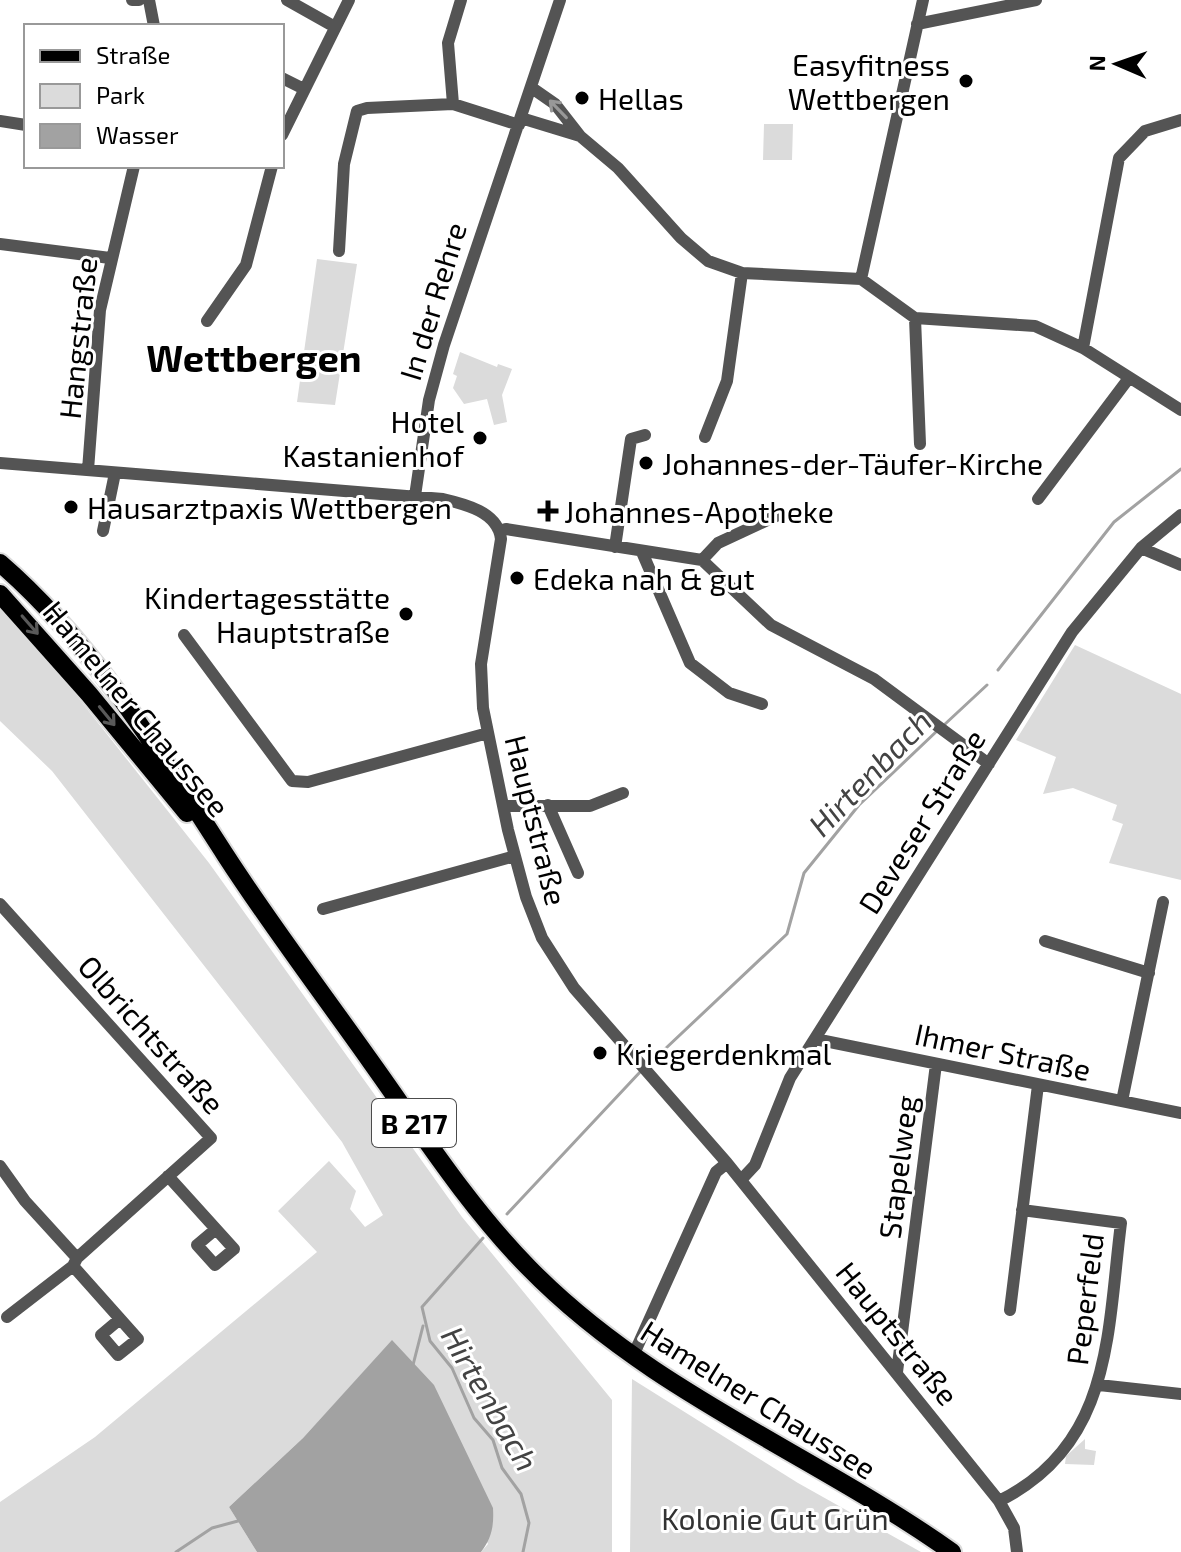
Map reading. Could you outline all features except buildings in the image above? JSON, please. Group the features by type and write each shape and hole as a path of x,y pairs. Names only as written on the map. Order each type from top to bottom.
{"main road":[{"name":"Hamelner Chaussee","path":"0,563 70,637 123,702 228,860 466,1196 528,1267 573,1309 683,1391 952,1552"},
{"name":"Hamelner Chaussee","path":"0,594 65,666 228,860"}],"street":[{"path":"132,0 139,0"},
{"path":"149,0 154,24"},
{"path":"287,0 335,27"},
{"path":"284,130 302,88 349,0"},
{"path":"453,104 448,43 461,0"},
{"name":"In der Rehre","path":"415,496 429,400 478,239 560,0"},
{"path":"861,279 923,0"},
{"path":"917,24 1036,0"},
{"path":"284,79 302,88"},
{"path":"532,88 555,104 580,136 618,168 681,238 708,261 742,273 861,279 879,296 915,318 1035,326 1083,348 1181,410"},
{"path":"339,251 344,164 352,118 357,111 453,104 580,136"},
{"path":"1083,348 1119,158 1145,131 1181,120"},
{"path":"0,121 24,125"},
{"name":"Hangstraße","path":"88,470 100,310 133,168"},
{"path":"207,321 246,265 271,168"},
{"path":"0,244 110,258"},
{"path":"705,437 727,381 742,273"},
{"path":"915,318 920,444"},
{"path":"1038,499 1129,378"},
{"path":"615,547 631,439 645,435"},
{"path":"0,463 415,496 457,503 486,514 500,531 506,529 702,560 771,625 856,668 946,730 989,764"},
{"path":"103,531 115,473"},
{"name":"Deveser Straße","path":"741,1180 755,1165 790,1078 1080,620 1141,548 1181,515"},
{"path":"702,560 718,543 776,516"},
{"name":"Hauptstraße","path":"500,531 481,664 488,733 515,856 542,938 574,988 727,1163 999,1501 1014,1528 1014,1549"},
{"path":"1141,548 1181,565"},
{"path":"642,552 690,663 729,693 762,704"},
{"path":"184,635 292,781 308,782 488,733"},
{"path":"503,806 590,806 623,793"},
{"path":"548,805 578,873"},
{"path":"323,909 515,856"},
{"path":"1122,1101 1163,902"},
{"name":"Olbrichtstraße","path":"0,904 211,1138 75,1262 7,1317"},
{"path":"1045,941 1149,973"},
{"name":"Ihmer Straße","path":"815,1039 1181,1113"},
{"name":"Stapelweg","path":"897,1372 936,1064"},
{"path":"1010,1310 1038,1085"},
{"path":"633,1356 716,1172 727,1163"},
{"path":"0,1166 120,1319"},
{"path":"168,1176 216,1229"},
{"name":"Peperfeld","path":"999,1501 1021,1490 1058,1457 1086,1417 1099,1385 1121,1223 1022,1210"},
{"name":"Peperfeld","path":"1099,1385 1181,1394"}],"green space":[{"path":"764,124 793,124 792,160 763,160"},
{"path":"317,259 357,264 335,405 297,402"},
{"path":"460,352 497,367 498,364 512,369 502,395 507,422 494,425 487,399 464,404 453,388 457,376 453,374"},
{"path":"0,607 49,661 209,863 462,1217 612,1400 612,1552 481,1552 488,1544 392,1341 303,1438 229,1507 257,1552 0,1552 0,1502 95,1437 317,1252 278,1211 329,1161 356,1191 350,1209 365,1227 383,1215 342,1142 52,771 0,721"},
{"path":"1075,645 1181,694 1181,880 1109,863 1123,824 1112,820 1117,805 1073,788 1043,794 1056,757 1016,740"},
{"name":"Kolonie Gut Grün","path":"632,1379 798,1483 921,1552 630,1552"},
{"path":"1085,1439 1085,1449 1096,1451 1094,1465 1065,1464 1066,1456"}],"water":[{"path":"392,1340 434,1385 493,1508 492,1531 485,1547 481,1552 257,1552 229,1507 303,1438"}],"waterway":[{"name":"Hirtenbach","path":"998,670 1114,522 1181,469"},
{"name":"Hirtenbach","path":"944,725 987,685"},
{"name":"Hirtenbach","path":"647,1066 787,934 804,873 859,805 938,730"},
{"name":"Hirtenbach","path":"507,1214 641,1071"},
{"name":"Hirtenbach","path":"483,1238 422,1307 430,1341 452,1368 474,1418 493,1440 502,1468 521,1494 529,1523 523,1552"},
{"path":"413,1365 423,1326"},
{"path":"176,1552 212,1528 238,1521"}],"place":[{"name":"Easyfitness Wettbergen","path":"966,81"},
{"name":"Hellas","path":"582,98"},
{"name":"Hotel Kastanienhof","path":"480,438"},
{"name":"Johannes-der-Täufer-Kirche","path":"646,463"},
{"name":"Hausarztpaxis Wettbergen","path":"71,507"},
{"name":"Johannes-Apotheke","path":"548,511"},
{"name":"Edeka nah & gut","path":"517,578"},
{"name":"Kindertagesstätte Hauptstraße","path":"406,614"},
{"name":"Kriegerdenkmal","path":"600,1053"}],"district":[{"name":"Wettbergen","path":"254,357"}]}
